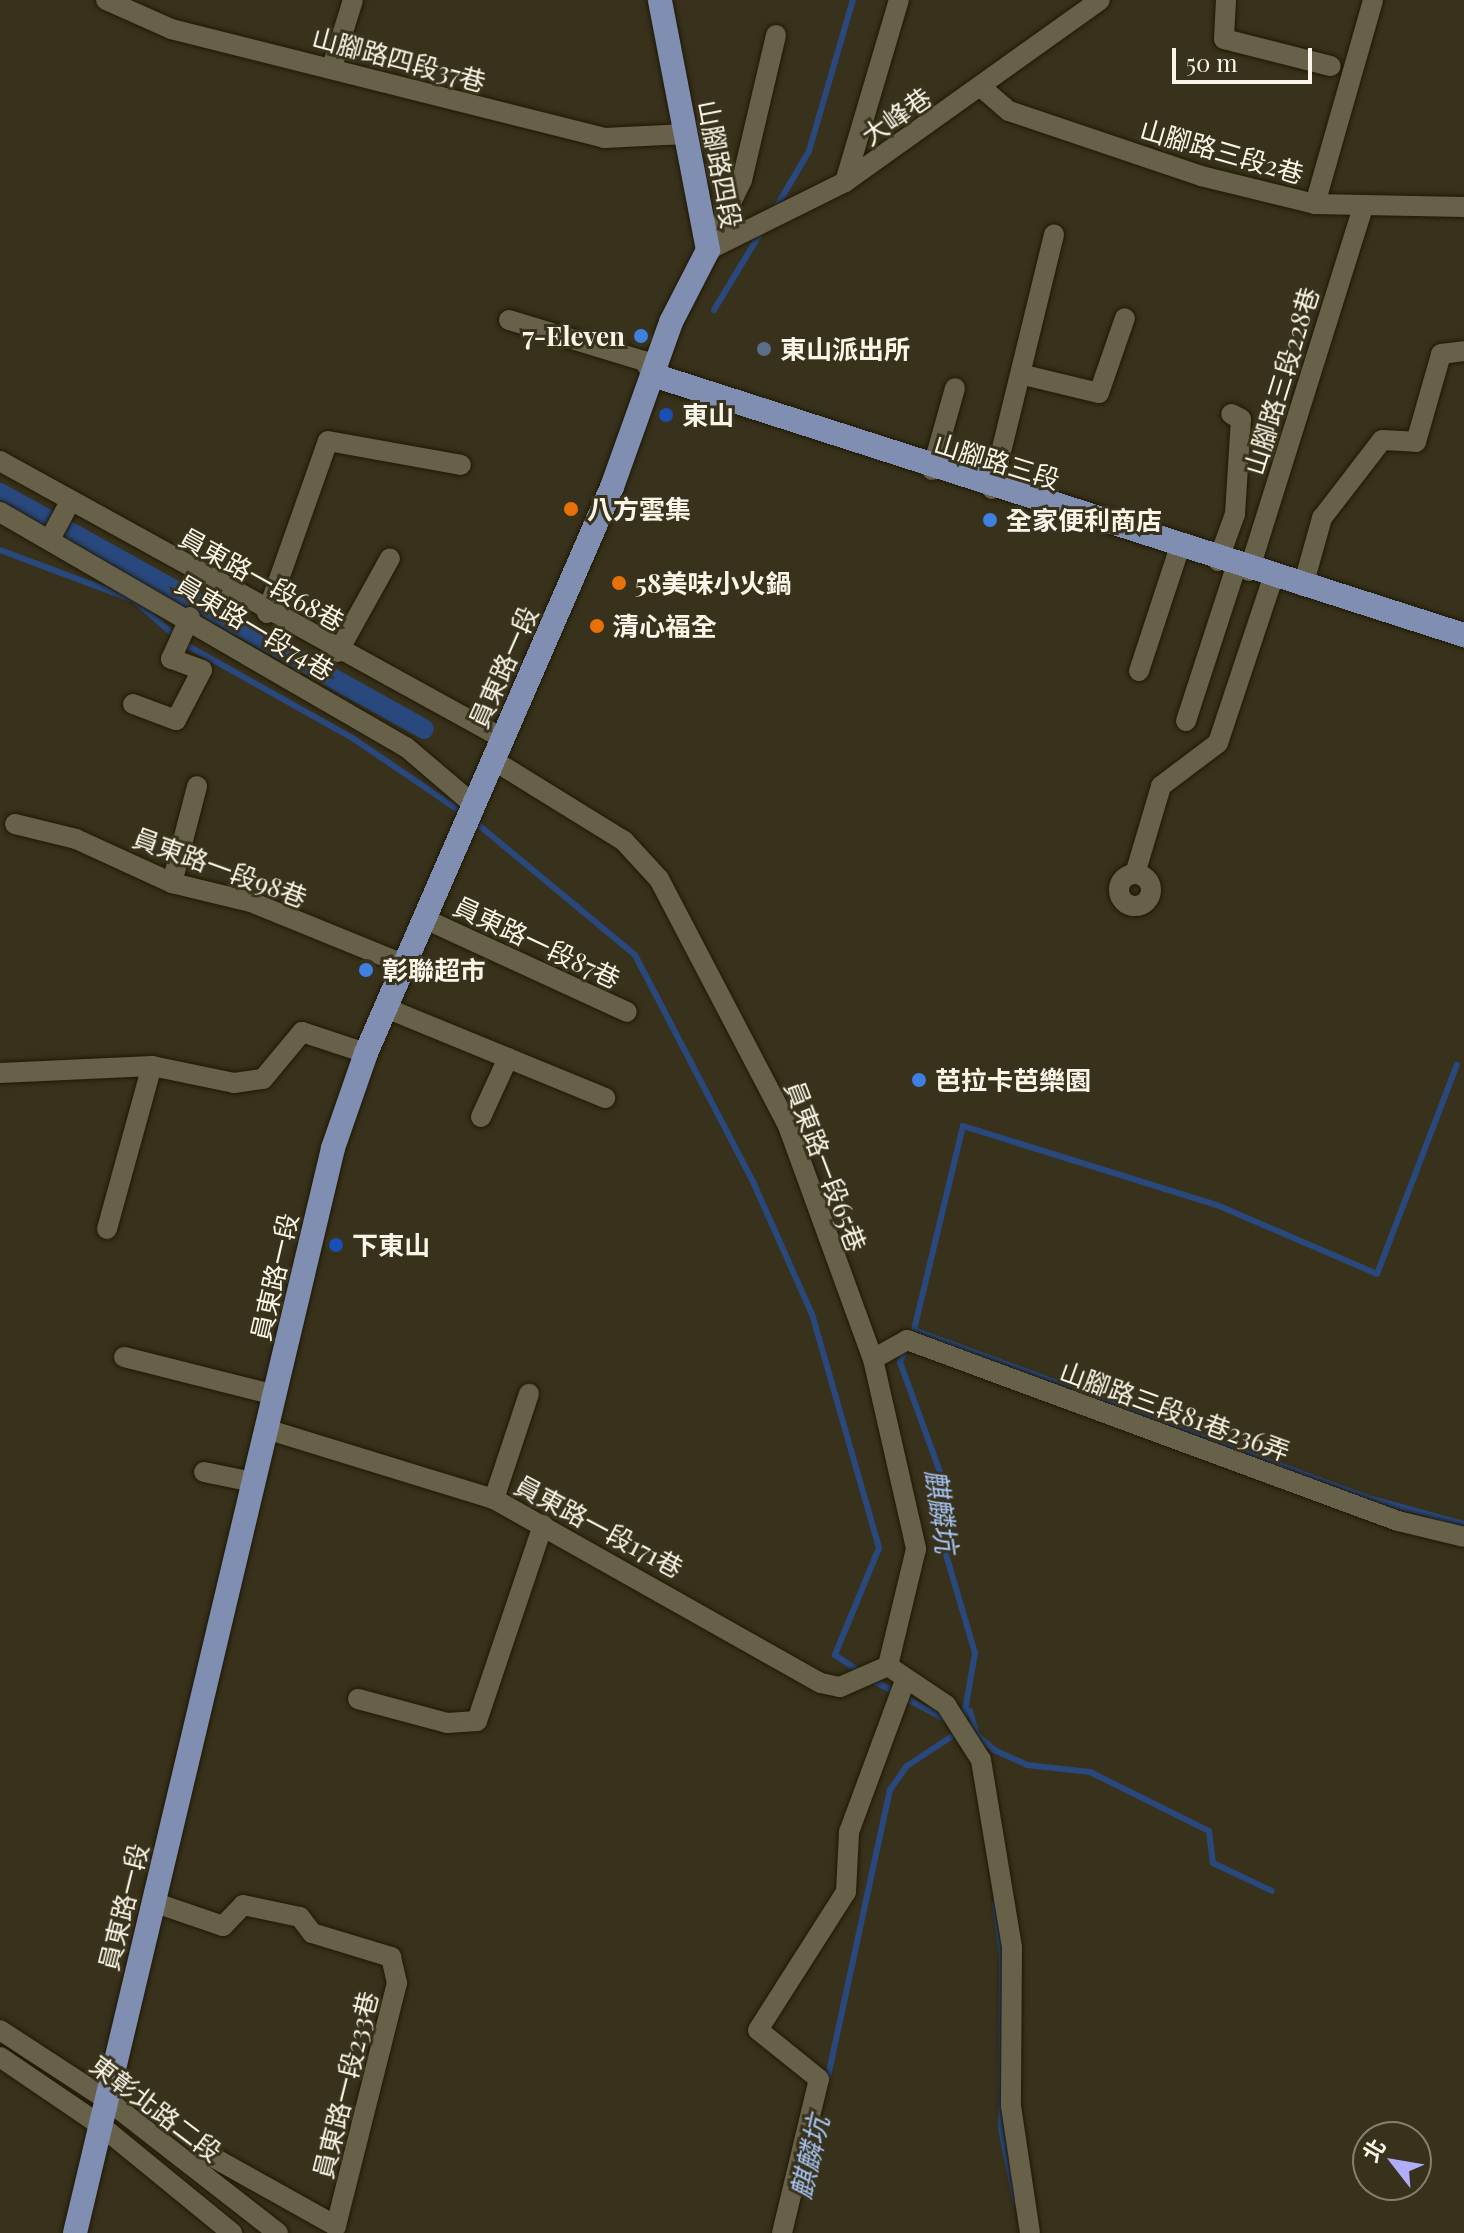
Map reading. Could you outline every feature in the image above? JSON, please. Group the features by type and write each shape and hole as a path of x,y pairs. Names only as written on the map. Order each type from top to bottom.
{"main road":[{"name":"山腳路四段","path":"653,375 708,250 660,0"},
{"name":"山腳路三段","path":"653,375 932,470 1464,635"},
{"name":"員東路一段","path":"75,2233 333,1148 366,1053 498,749 653,375"}],"street":[{"name":"山腳路四段37巷","path":"106,0 171,29 332,67 604,138 685,134"},
{"path":"332,67 353,0"},
{"path":"845,182 899,0"},
{"name":"大峰巷","path":"708,250 845,182 1100,0"},
{"path":"1226,0 1224,39 1331,66"},
{"path":"1315,204 1373,0"},
{"path":"708,250 742,180 776,35"},
{"name":"山腳路三段2巷","path":"981,87 1009,111 1201,176 1315,204 1464,207"},
{"name":"山腳路三段228巷","path":"1234,566 1363,207"},
{"path":"992,489 1024,375 1054,234"},
{"path":"1024,375 1099,393 1125,318"},
{"path":"509,320 644,361 653,375"},
{"path":"1303,586 1322,518 1382,440 1416,442 1441,354 1464,351"},
{"path":"932,470 955,388"},
{"path":"1186,721 1234,566 1241,419 1231,414"},
{"path":"267,613 328,441 461,465"},
{"name":"員東路一段68巷","path":"0,461 338,652 498,749"},
{"path":"50,539 71,500"},
{"name":"員東路一段74巷","path":"0,512 190,617 406,747 473,804"},
{"path":"1139,671 1179,549"},
{"path":"338,652 390,558"},
{"path":"1135,874 1161,786 1218,743 1273,578"},
{"path":"133,704 176,720 202,670 171,659 190,617"},
{"name":"員東路一段65巷","path":"498,749 624,841 659,879 788,1126 873,1359 916,1549 888,1666"},
{"path":"172,883 197,786"},
{"name":"員東路一段98巷","path":"15,824 76,839 172,883 251,902 405,965"},
{"name":"員東路一段87巷","path":"425,919 627,1012"},
{"path":"386,1008 605,1098"},
{"path":"0,1073 152,1066 234,1083 263,1079 302,1032 366,1053"},
{"path":"481,1117 508,1058"},
{"path":"107,1229 152,1066"},
{"name":"山腳路三段81巷236弄","path":"873,1359 907,1340 1398,1521 1464,1537"},
{"path":"124,1357 275,1395"},
{"path":"494,1499 529,1394"},
{"name":"員東路一段171巷","path":"266,1429 494,1499 821,1683 840,1687 888,1666"},
{"path":"204,1472 253,1482"},
{"path":"358,1699 447,1723 477,1721 543,1525"},
{"path":"888,1666 904,1683 946,1705 981,1760 1012,1948 1011,2106 1030,2233"},
{"path":"782,2233 819,2079 758,2030 846,1892 849,1832 904,1683"},
{"name":"員東路一段233巷","path":"153,1902 223,1926 243,1905 300,1917 312,1933 391,1957 397,1983 336,2226 211,2156 189,2163"},
{"name":"東彰北路二段","path":"0,2030 106,2099 278,2233"},
{"name":"東彰北路二段","path":"0,2057 100,2125 232,2233"}],"waterway":[{"path":"775,209 809,151 853,0"},
{"path":"714,310 761,232"},
{"path":"0,493 424,729"},
{"path":"0,550 134,600 183,643 354,739 463,813"},
{"path":"475,822 635,955 754,1184 812,1314 879,1548 835,1655 863,1674"},
{"path":"914,1330 963,1126 1217,1205 1377,1274 1457,1065"},
{"name":"麒麟坑","path":"963,1722 975,1653 940,1534 944,1483 900,1362 914,1330 1372,1499 1464,1524"},
{"path":"872,1680 946,1720"},
{"path":"970,1711 977,1735 994,1750 1027,1765 1090,1772 1209,1831 1213,1863 1272,1891"},
{"name":"麒麟坑","path":"827,2081 890,1790 907,1766 958,1732"},
{"path":"995,1904 1002,1955 1001,2129 1016,2203"}],"place":[{"name":"7-Eleven","path":"641,336"},
{"name":"東山派出所","path":"764,349"},
{"name":"東山","path":"666,415"},
{"name":"八方雲集","path":"571,509"},
{"name":"全家便利商店","path":"990,520"},
{"name":"58美味小火鍋","path":"619,583"},
{"name":"清心福全","path":"597,626"},
{"name":"彰聯超市","path":"366,970"},
{"name":"芭拉卡芭樂園","path":"919,1080"},
{"name":"下東山","path":"336,1245"}]}
